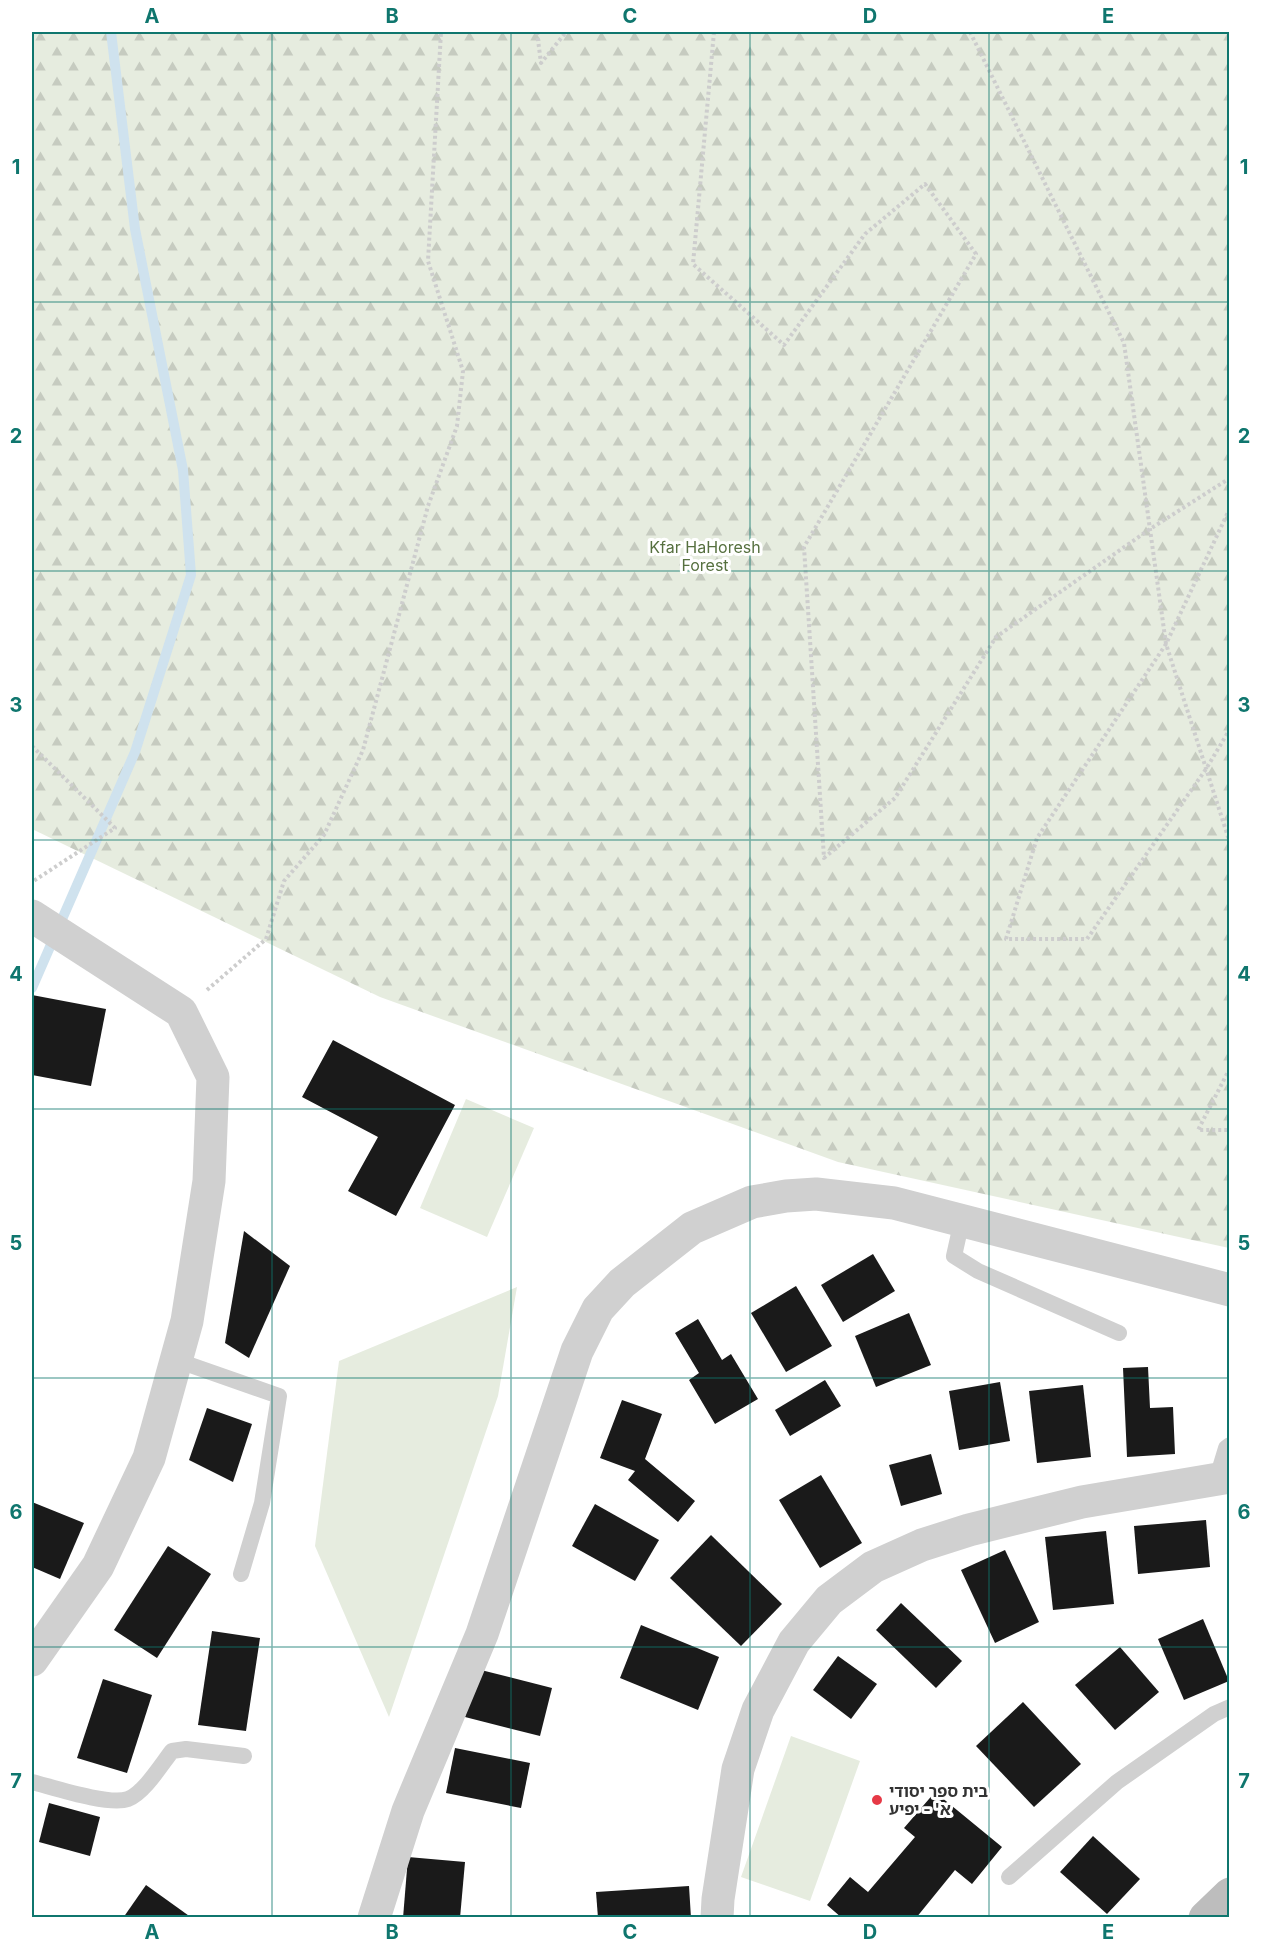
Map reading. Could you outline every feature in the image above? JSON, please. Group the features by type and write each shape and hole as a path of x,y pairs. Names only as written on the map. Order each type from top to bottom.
{"street":[{"path":"32,916 181,1012 213,1077 209,1180 187,1321 149,1458 98,1566 32,1660"},
{"path":"374,1917 408,1811 482,1634 577,1351 598,1309 622,1282 692,1228 752,1202 816,1194 894,1203 1230,1290"},
{"path":"717,1917 738,1769 758,1710 794,1642 829,1600 873,1568 922,1545 969,1530 1082,1502 1223,1479"},
{"path":"1205,1917 1230,1894"}],"lane":[{"path":"962,1220 954,1256 978,1271 1119,1333"},
{"path":"176,1359 279,1396 262,1503 241,1574"},
{"path":"1223,1479 1226,1448 1230,1445"},
{"path":"1009,1877 1117,1782 1214,1714 1230,1707"},
{"path":"32,1782 106,1801 127,1799 144,1787 172,1751 186,1749 244,1756"}],"path":[{"path":"181,1012 266,939 284,881 324,835 363,750 428,506 457,426 463,371 428,261 441,32"},
{"path":"537,32 541,63 566,32"},
{"path":"714,32 693,264 784,345 865,234 925,184 976,254 804,547 824,858 895,798 996,637 1150,529 1230,478"},
{"path":"970,32 1124,343 1166,644 1230,843"},
{"path":"1230,507 1166,644 1037,838 1006,939 1087,939 1206,769 1230,729"},
{"path":"32,746 115,828 32,882"},
{"path":"1230,1068 1198,1130 1230,1130"}],"green space":[{"name":"Kfar HaHoresh Forest","path":"32,32 1229,32 1229,1248 838,1162 380,997 32,829"},
{"path":"466,1099 534,1128 487,1237 420,1208"},
{"path":"517,1287 498,1396 389,1717 315,1546 339,1361"},
{"path":"791,1736 860,1761 810,1901 741,1877"}],"building":[{"path":"32,995 106,1009 91,1086 32,1075"},
{"path":"333,1040 455,1105 396,1216 348,1191 378,1137 302,1097"},
{"path":"244,1231 290,1266 249,1358 225,1343"},
{"path":"873,1254 895,1291 843,1322 821,1285"},
{"path":"796,1286 832,1346 786,1372 751,1313"},
{"path":"909,1313 931,1365 876,1387 855,1336"},
{"path":"698,1319 722,1360 731,1354 758,1399 715,1424 689,1380 699,1373 675,1333"},
{"path":"1148,1367 1150,1408 1173,1407 1175,1454 1127,1457 1123,1368"},
{"path":"825,1380 841,1406 790,1436 775,1410"},
{"path":"1000,1382 1010,1441 959,1450 949,1391"},
{"path":"1083,1385 1091,1457 1037,1463 1029,1391"},
{"path":"622,1400 662,1414 645,1459 695,1501 678,1522 628,1480 635,1471 600,1458"},
{"path":"207,1408 252,1424 233,1482 189,1460"},
{"path":"931,1454 942,1494 901,1506 889,1465"},
{"path":"821,1475 862,1543 820,1568 779,1500"},
{"path":"32,1502 84,1523 60,1579 32,1567"},
{"path":"595,1504 659,1540 635,1581 572,1546"},
{"path":"1206,1520 1210,1567 1138,1574 1134,1526"},
{"path":"1106,1531 1114,1604 1053,1610 1045,1537"},
{"path":"711,1535 782,1604 741,1646 670,1578"},
{"path":"168,1546 211,1574 157,1658 114,1630"},
{"path":"1005,1550 1039,1622 995,1643 961,1570"},
{"path":"901,1603 962,1661 936,1688 876,1630"},
{"path":"1203,1619 1229,1681 1184,1700 1158,1639"},
{"path":"641,1625 719,1657 698,1710 620,1678"},
{"path":"212,1631 260,1638 246,1731 198,1725"},
{"path":"1120,1647 1159,1692 1115,1730 1075,1685"},
{"path":"838,1656 877,1684 851,1719 813,1690"},
{"path":"477,1669 552,1688 540,1736 465,1717"},
{"path":"103,1679 152,1695 127,1773 77,1758"},
{"path":"1023,1702 1081,1764 1034,1807 976,1746"},
{"path":"455,1748 530,1763 521,1808 446,1793"},
{"path":"935,1792 1002,1847 972,1884 955,1870 916,1918 842,1918 827,1905 850,1877 868,1892 915,1837 904,1828"},
{"path":"49,1803 100,1817 90,1856 39,1842"},
{"path":"1093,1836 1140,1879 1107,1914 1060,1872"},
{"path":"408,1857 465,1862 460,1918 403,1918"},
{"path":"146,1885 192,1918 123,1918"},
{"path":"689,1886 691,1918 598,1918 596,1892"}],"waterway":[{"path":"32,988 135,752 191,575 183,470 135,229 111,32"}],"place":[{"name":"בית ספר יסודי א' - יפיע","path":"877,1800"}]}
